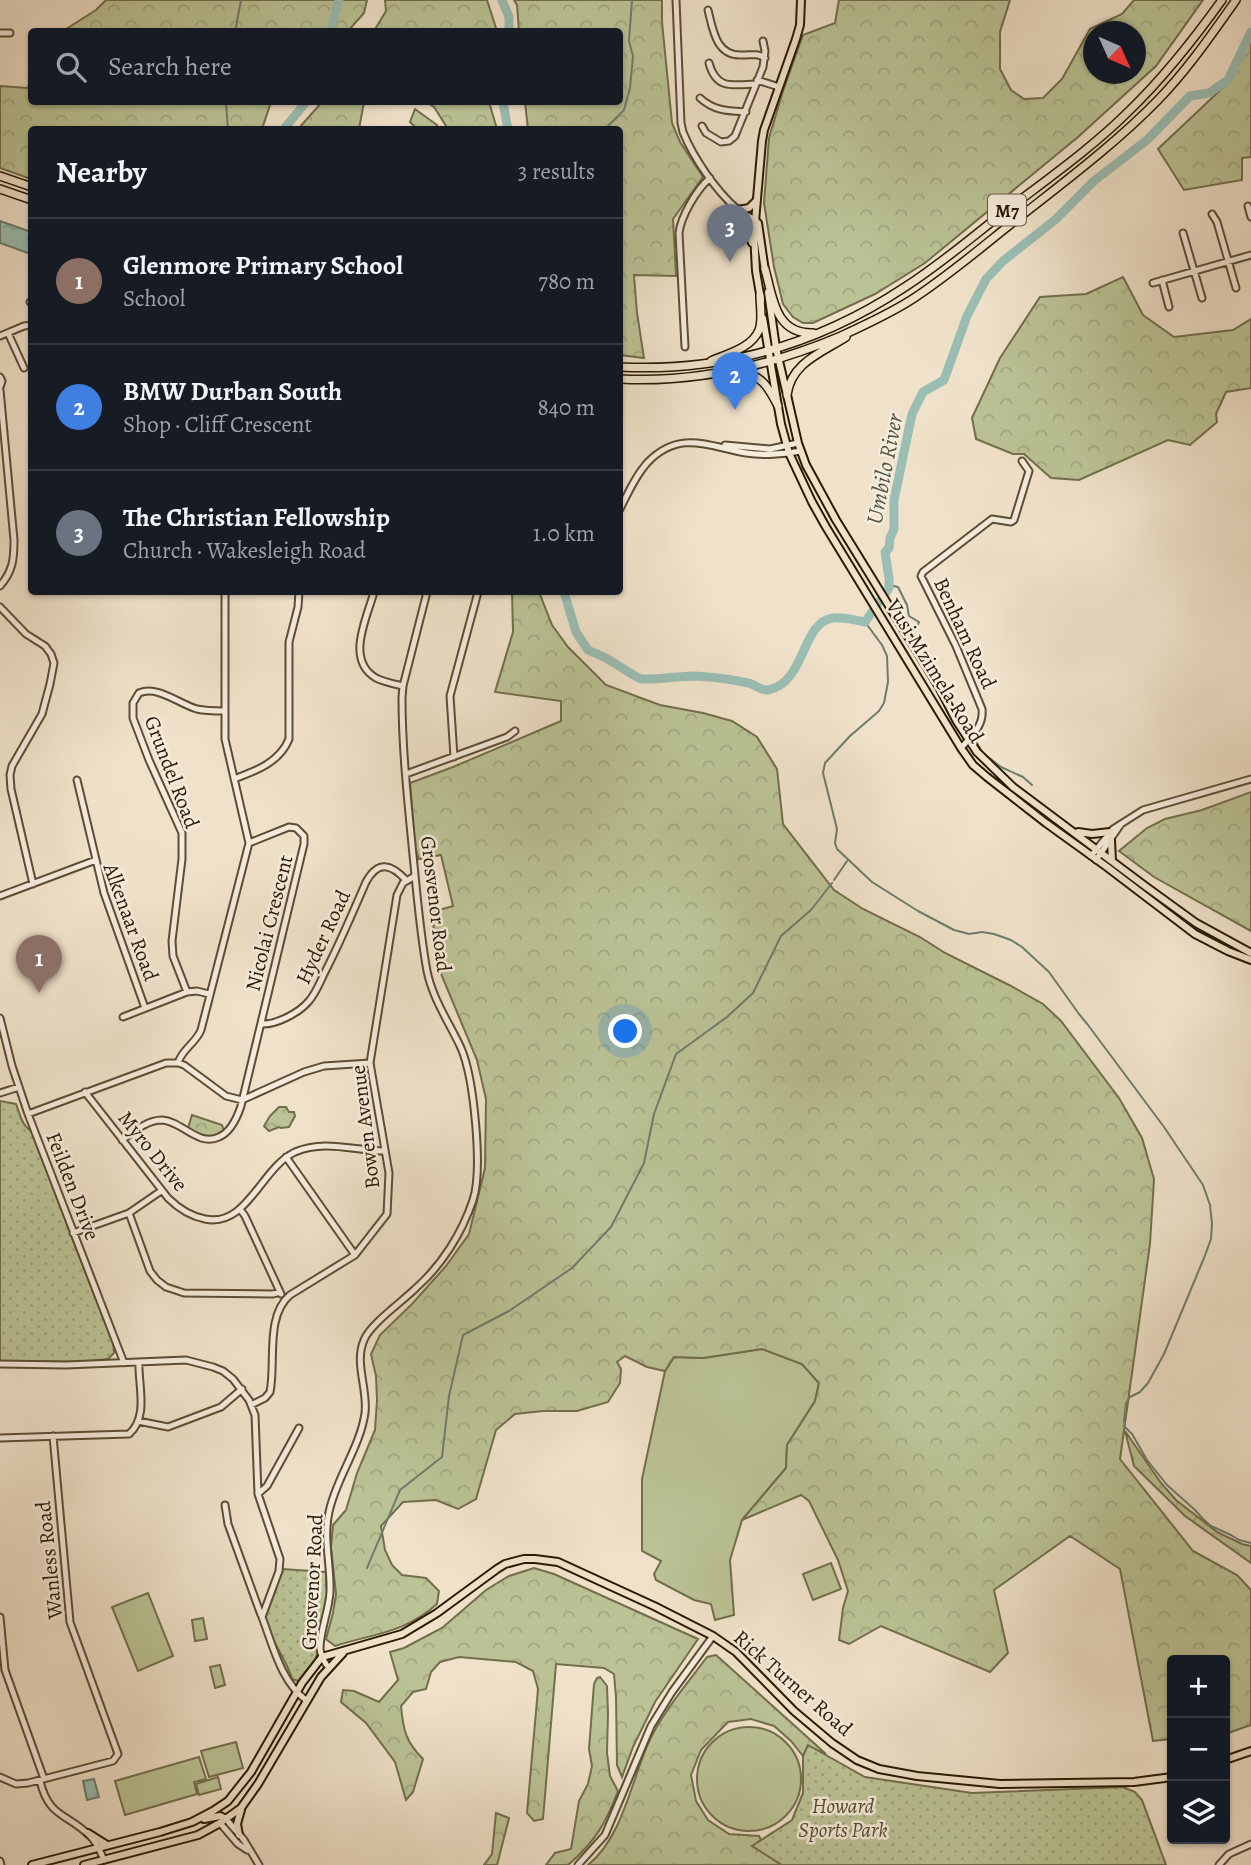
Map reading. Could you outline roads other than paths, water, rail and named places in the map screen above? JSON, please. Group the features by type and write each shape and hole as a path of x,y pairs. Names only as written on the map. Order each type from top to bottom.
{"highway":[{"name":"M7","path":"623,367 701,365 772,350 821,333 859,315 906,287 1100,137 1129,111 1185,50 1222,0"},
{"name":"M7","path":"623,379 665,379 718,374 770,362 868,324 902,305 924,291 1125,133 1175,81 1236,0"},
{"path":"0,176 28,186"},
{"path":"0,189 28,199"},
{"path":"765,269 777,312 784,323 801,333 821,333"},
{"path":"701,365 743,347 755,336 761,321 760,295"},
{"path":"787,395 790,378 802,365 868,324"},
{"path":"718,374 743,373 758,377 769,389 778,406"}],"main road":[{"path":"754,255 764,130 800,25 801,0"},
{"path":"757,200 749,208 740,211 754,255 772,350"},
{"path":"756,218 765,269 772,350"},
{"name":"Vusi Mzimela Road","path":"772,350 779,359 806,465 836,520 982,759 1001,777 1196,923 1251,953"},
{"name":"Vusi Mzimela Road","path":"772,350 770,362 788,449 812,502 945,725 973,765 1195,934 1251,960"},
{"path":"1072,831 1087,834 1111,832"},
{"path":"1111,840 1112,861"},
{"name":"Rick Turner Road","path":"322,1657 402,1634 416,1627 496,1569 515,1561 535,1559 558,1562 712,1636 736,1652 794,1711 832,1742 858,1760 879,1769 917,1776 1000,1784 1134,1782 1167,1778"},
{"name":"Rick Turner Road","path":"84,1865 198,1835 242,1808 321,1677 344,1652"},
{"path":"192,1822 222,1819 228,1801 255,1765 296,1693 322,1657"},
{"path":"1230,1758 1251,1751"},
{"path":"32,1865 48,1863 192,1822 228,1801"},
{"path":"239,1835 237,1819 242,1808"},
{"path":"88,1833 107,1845"}],"street":[{"path":"676,0 681,123 686,139 710,178 740,211 756,218"},
{"path":"708,10 716,42 725,51 733,55 757,54 765,58"},
{"path":"0,33 10,33"},
{"path":"702,127 706,134 719,141 729,141 737,133 765,58 763,41"},
{"path":"709,63 713,76 727,85 756,82 779,87"},
{"path":"700,99 717,109 746,112"},
{"path":"685,347 680,225 703,184 710,178"},
{"path":"1248,206 1251,216"},
{"path":"1212,214 1217,222 1236,288"},
{"path":"1183,233 1202,298"},
{"path":"1153,283 1251,255"},
{"path":"1162,280 1169,307"},
{"path":"0,336 28,325"},
{"path":"8,332 24,368"},
{"path":"0,384 14,540 12,567 0,586"},
{"path":"623,504 650,460 661,452 685,443 703,442 748,453 775,455 800,447"},
{"name":"Benham Road","path":"961,748 982,722 982,709 956,646 921,576 992,519 1014,520 1030,471 1022,461"},
{"path":"225,595 225,739 249,843"},
{"path":"234,779 260,769 273,760 289,739 289,642 299,595"},
{"path":"373,595 359,645 361,660 376,678 403,686"},
{"name":"Grosvenor Road","path":"329,1668 322,1657 320,1645 330,1589 327,1524 333,1499 356,1444 365,1414 360,1354 362,1345 369,1332 438,1265 461,1226 477,1186 478,1165 471,1087 461,1048 436,1001 429,979 415,876 406,774 403,686 426,595"},
{"path":"454,757 450,696 477,595"},
{"path":"0,607 26,634 46,646 53,659 44,707 36,726 14,761 10,775 33,884"},
{"name":"Grundel Road","path":"187,992 173,956 172,941 182,833 149,760 132,710 136,696 146,691 157,692 194,708 225,711"},
{"path":"406,774 512,735 515,730"},
{"path":"1094,858 1111,832 1133,815 1153,806 1251,779"},
{"path":"77,780 96,860"},
{"path":"1099,851 1111,840 1121,824"},
{"name":"Nicolai Crescent","path":"122,1140 153,1121 162,1120 202,1138 214,1139 227,1132 233,1124 242,1100 305,840 299,830 289,827 249,843 199,1036 182,1053 178,1063"},
{"name":"Alkenaar Road","path":"0,896 96,860 108,906 145,1008"},
{"name":"Hyder Road","path":"261,1024 268,1024 292,1014 312,998 372,873 387,866 396,870 406,880"},
{"path":"406,880 415,876"},
{"name":"Bowen Avenue","path":"285,1299 355,1255 382,1224 387,1214 389,1173 370,1063 397,895 406,880"},
{"path":"123,1017 187,992 209,994"},
{"name":"Feilden Drive","path":"0,1018 8,1053 28,1114 124,1363"},
{"path":"28,1114 172,1062 188,1067 226,1096 242,1100 304,1072 324,1066 370,1063"},
{"path":"0,1093 19,1087"},
{"name":"Myro Drive","path":"85,1092 162,1191 183,1211 201,1218 220,1220 240,1209"},
{"path":"251,1405 265,1398 270,1392 276,1320 280,1305 285,1299 240,1209 273,1168 286,1157 306,1148 322,1145 386,1150"},
{"path":"286,1157 355,1255"},
{"path":"74,1233 129,1213 162,1191"},
{"path":"129,1213 150,1271 166,1287 184,1293 280,1292"},
{"path":"0,1364 186,1360 223,1371 242,1390 251,1405 256,1423 258,1494 280,1559 279,1572 262,1617"},
{"path":"0,1438 126,1435 133,1431 138,1421 141,1396 139,1363"},
{"path":"138,1421 168,1427 221,1407 242,1390"},
{"path":"258,1494 267,1486 299,1428"},
{"name":"Wanless Road","path":"42,1780 113,1761 118,1757 70,1622 53,1436"},
{"path":"225,1505 228,1524 285,1678 296,1693 307,1701"},
{"path":"256,1602 267,1601"},
{"path":"0,1617 5,1670 42,1780 45,1797 53,1809 88,1833 104,1860"},
{"path":"578,1865 605,1835 651,1726 712,1636"},
{"path":"0,1777 21,1784 42,1780"},
{"path":"222,1819 239,1835 259,1865"},
{"path":"222,1819 238,1844 250,1852"},
{"path":"1219,1865 1229,1854 1251,1844"}],"water":[{"path":"0,221 28,231 28,253 0,243"},
{"path":"94,1779 99,1797 87,1800 83,1781"}],"waterway":[{"path":"236,28 241,0"},
{"name":"Umbilo River","path":"331,28 339,0"},
{"name":"Umbilo River","path":"502,0 509,17 509,28"},
{"path":"608,126 624,110 630,88 633,56 629,41 632,0"},
{"name":"Umbilo River","path":"565,595 576,632 588,650 641,679 708,677 742,682 768,690 780,685 790,676 808,641 823,622 833,618 865,622 889,588 885,552 889,548 894,529 894,500 912,414 923,392 944,380 967,316 986,279 1003,261 1055,220 1094,181 1147,140 1190,96 1209,93 1228,80 1251,32"},
{"path":"226,105 228,126"},
{"name":"Umbilo River","path":"286,126 304,105"},
{"name":"Umbilo River","path":"504,105 507,126"},
{"path":"889,585 898,587 909,616 919,622 909,635"},
{"path":"865,622 887,656 888,682 884,703 879,711 850,736 825,763 823,773 837,829 837,849 872,882 918,911 954,930 969,934 994,934 1022,947 1049,972 1164,1127 1203,1185 1210,1205 1211,1239 1164,1354 1148,1383 1126,1403 1124,1421 1125,1427 1147,1460 1167,1485 1211,1526 1251,1543"},
{"path":"934,685 941,698"},
{"path":"975,740 983,753 1032,785"},
{"path":"834,880 847,861"},
{"path":"367,1568 400,1490 442,1457 449,1396 463,1335 509,1311 572,1268 611,1227 644,1163 654,1114 676,1054 727,1017 753,993 781,936 811,910 832,883"}],"place":[{"name":"The Christian Fellowship","path":"730,262"},
{"name":"BMW Durban South","path":"735,410"},
{"name":"Glenmore Primary School","path":"39,993"}],"park label":[{"name":"Howard Sports Park","path":"843,1818"}]}
